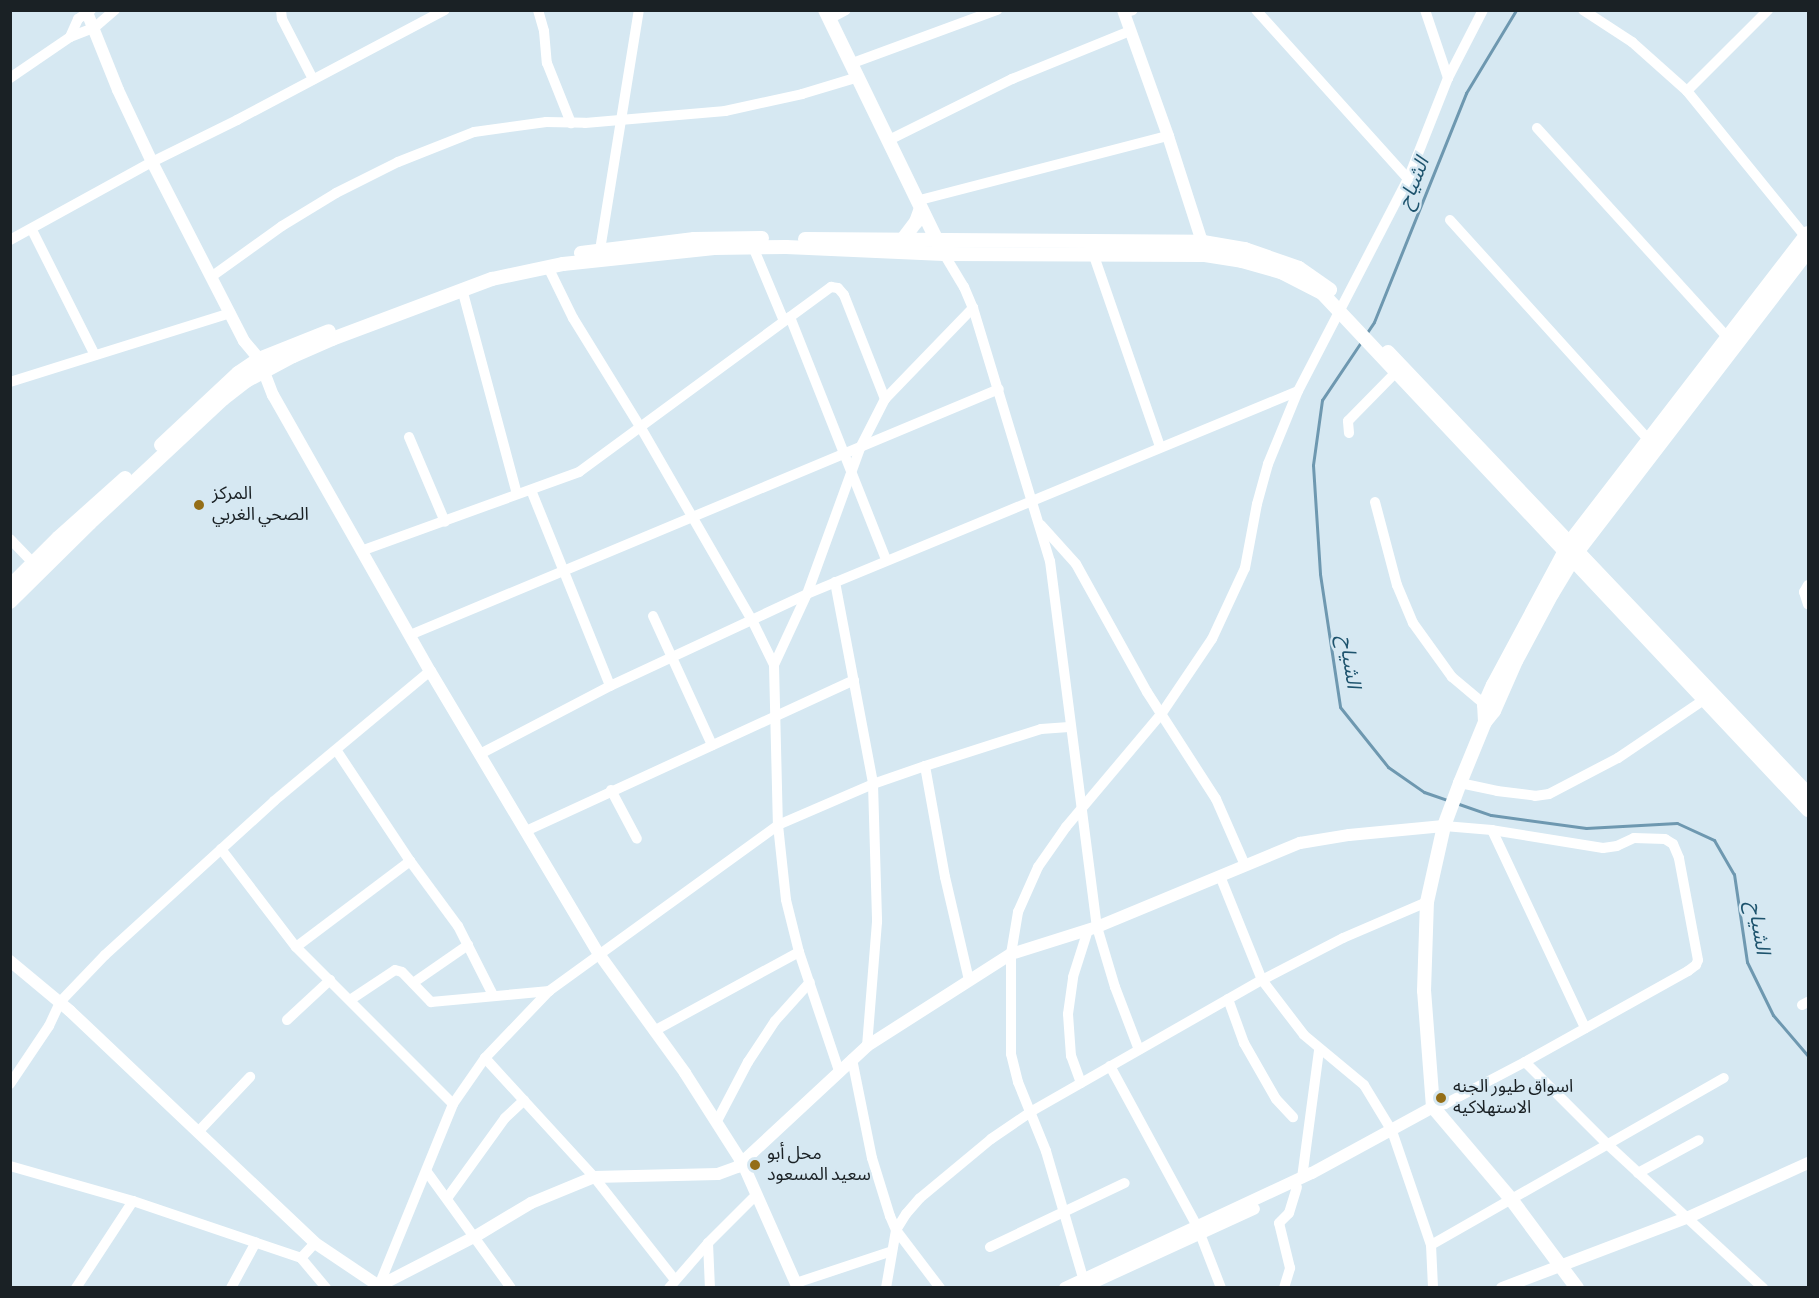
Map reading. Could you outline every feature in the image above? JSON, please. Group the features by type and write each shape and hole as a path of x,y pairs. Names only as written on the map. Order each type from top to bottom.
{"main road":[{"path":"827,14 918,206 944,254"},
{"path":"903,239 916,222 918,206"},
{"path":"1577,1287 1562,1264 1438,1108 1424,991 1427,902 1446,821 1517,635 1648,439 1729,339 1807,235"},
{"path":"10,586 215,392 257,368 453,290 500,268 600,250 694,239 903,239 1204,248 1281,272 1322,293 1341,306 1372,342 1571,551 1705,699 1803,790"},
{"path":"453,290 548,267 655,253 753,247 944,254 1094,256 1204,248"},
{"path":"1571,551 1809,250"},
{"path":"1372,342 1395,373 1803,790 1809,810"},
{"path":"10,602 257,368"}],"street":[{"path":"10,78 70,37 94,28 115,10"},
{"path":"281,10 282,19 313,79"},
{"path":"10,240 32,230 152,162 237,120 445,10"},
{"path":"538,10 544,31 544,52 547,63 571,123"},
{"path":"827,14 846,10"},
{"path":"211,277 282,226 336,193 448,140 502,126 623,121 725,111 802,94 997,10"},
{"path":"1256,10 1408,179"},
{"path":"1425,10 1448,78"},
{"path":"1085,1285 1032,1111 1018,1082 1011,1054 1011,954 1018,912 1038,867 1080,809 1162,713 1212,639 1240,583 1268,464 1298,391 1408,179 1448,78 1483,10"},
{"path":"1583,10 1632,42 1687,91 1807,235"},
{"path":"1687,91 1768,10"},
{"path":"70,37 78,19 88,11 118,90 152,162 257,368 430,671 599,954 717,1121 743,1164 797,1285 892,1251"},
{"path":"600,250 642,11"},
{"path":"1127,11 1130,31 1168,136 1204,248"},
{"path":"887,141 1012,80 1130,31"},
{"path":"1538,128 1729,339"},
{"path":"918,206 1168,136"},
{"path":"1450,220 1648,439"},
{"path":"32,230 95,355"},
{"path":"753,247 787,319 852,470 886,560"},
{"path":"944,254 973,308 1040,524 1054,583 1092,929 1139,1050"},
{"path":"1094,256 1160,447"},
{"path":"548,267 573,318 641,428 752,620 774,665 778,825 786,900 800,952 839,1071"},
{"path":"360,551 445,522 589,467 831,287 841,290 885,399"},
{"path":"453,290 517,494"},
{"path":"774,665 807,594 860,447 885,399 973,308"},
{"path":"10,382 230,313"},
{"path":"1349,433 1348,421 1395,373"},
{"path":"410,636 999,389"},
{"path":"480,754 610,686 807,594 1298,391"},
{"path":"409,437 445,522"},
{"path":"531,490 610,686"},
{"path":"1375,502 1397,585 1413,623 1452,677 1488,713"},
{"path":"1040,524 1076,564 1147,692 1216,799 1245,865"},
{"path":"10,539 33,563"},
{"path":"835,582 873,784 877,922 867,1046"},
{"path":"1809,585 1804,592 1809,604"},
{"path":"652,616 712,745"},
{"path":"10,1084 49,1026 60,1002 105,955 221,849 430,671"},
{"path":"526,831 854,680"},
{"path":"1459,785 1516,793 1549,794 1618,758 1705,699"},
{"path":"379,1287 453,1104 485,1058 549,991 778,825 873,784 924,766 1041,729 1069,727"},
{"path":"337,751 410,861 441,902 468,945 493,995"},
{"path":"924,766 945,877 969,980"},
{"path":"611,790 637,839"},
{"path":"379,1287 476,1236 531,1203 594,1178 718,1174 743,1164 867,1046 1011,954 1092,929 1292,846 1325,837 1446,821 1603,848 1617,846 1634,838 1654,837 1665,839 1676,849 1698,960 1696,965 1394,1134 1300,1182 1085,1285 1065,1287"},
{"path":"1492,830 1585,1028"},
{"path":"221,849 296,947 453,1104"},
{"path":"296,947 410,861"},
{"path":"1220,876 1262,980 1291,1019 1319,1050 1364,1085 1394,1134 1431,1245 1432,1287"},
{"path":"886,1287 896,1230 920,1198 991,1139 1032,1111 1262,980 1343,938 1427,902"},
{"path":"1081,1083 1071,1056 1068,1014 1073,977 1092,929"},
{"path":"412,983 468,945"},
{"path":"654,1031 800,952"},
{"path":"10,961 60,1002 315,1243 379,1287"},
{"path":"350,1000 395,970 402,972 431,1002 549,991"},
{"path":"287,1020 330,980"},
{"path":"717,1121 748,1062 775,1021 810,982"},
{"path":"1228,999 1244,1043 1276,1099 1293,1117"},
{"path":"1284,1287 1290,1268 1279,1223 1289,1212 1300,1182 1319,1050"},
{"path":"485,1058 594,1178 672,1284 708,1243 757,1194"},
{"path":"852,1059 872,1158 896,1230 940,1287"},
{"path":"1525,1062 1606,1143 1763,1287"},
{"path":"1110,1066 1199,1230 1221,1287"},
{"path":"198,1132 250,1077"},
{"path":"1431,1245 1606,1143 1724,1078"},
{"path":"448,1197 504,1118 524,1100"},
{"path":"1638,1173 1699,1140"},
{"path":"1502,1287 1689,1217 1809,1163"},
{"path":"10,1166 133,1201 302,1258 326,1287"},
{"path":"427,1172 448,1197 511,1287"},
{"path":"990,1247 1125,1183"},
{"path":"76,1287 133,1201"},
{"path":"231,1287 256,1242"},
{"path":"302,1258 315,1243"},
{"path":"708,1243 710,1287"}],"waterway":[{"name":"الشياح","path":"1366,334 1374,322 1466,93 1516,10"},
{"name":"الشياح","path":"1361,342 1322,400 1313,465 1320,574 1340,707 1388,767 1424,792 1450,801"},
{"name":"الشياح","path":"1456,803 1491,815 1586,828 1677,823 1714,840 1734,874 1747,962 1773,1015 1808,1056"}],"place":[{"name":"المركز الصحي الغربي","path":"199,505"},
{"name":"اسواق طيور الجنه الاستهلاكيه","path":"1441,1098"},
{"name":"محل أبو سعيد المسعود","path":"755,1165"}]}
